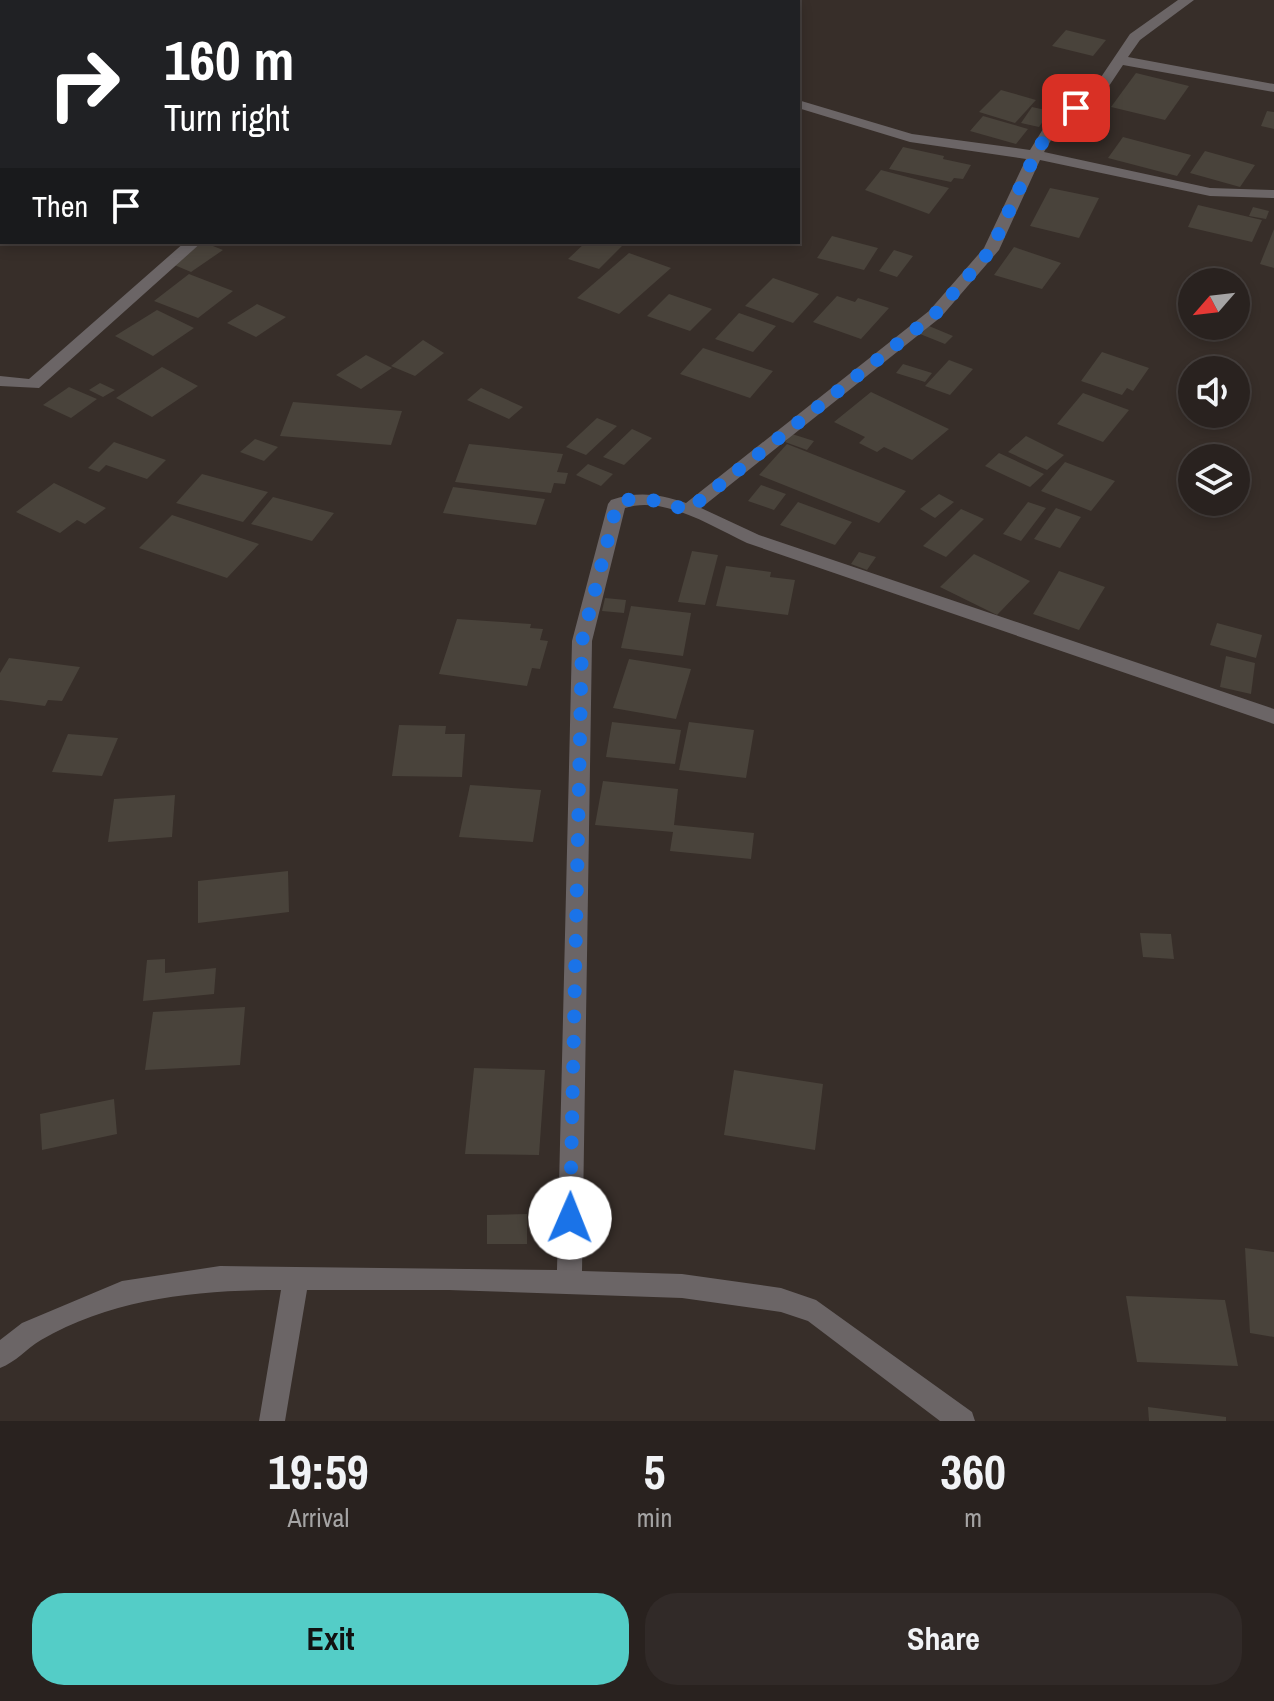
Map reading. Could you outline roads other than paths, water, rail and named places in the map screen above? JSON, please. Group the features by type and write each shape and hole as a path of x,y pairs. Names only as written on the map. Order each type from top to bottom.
{"street":[{"path":"688,510 935,314 991,250 1035,155 1053,124 1098,92 1135,37 1187,0"},
{"path":"1121,60 1274,88"},
{"path":"800,105 910,138 993,152 1035,155 1210,192 1274,194"},
{"path":"0,381 33,384 192,244"},
{"path":"569,1282 582,641 617,504 627,498 640,498 688,510 753,539 1274,717"},
{"path":"0,1356 31,1332 122,1293 220,1278 682,1286 793,1304 816,1312 847,1331 962,1421"},
{"path":"272,1421 296,1278"}]}
